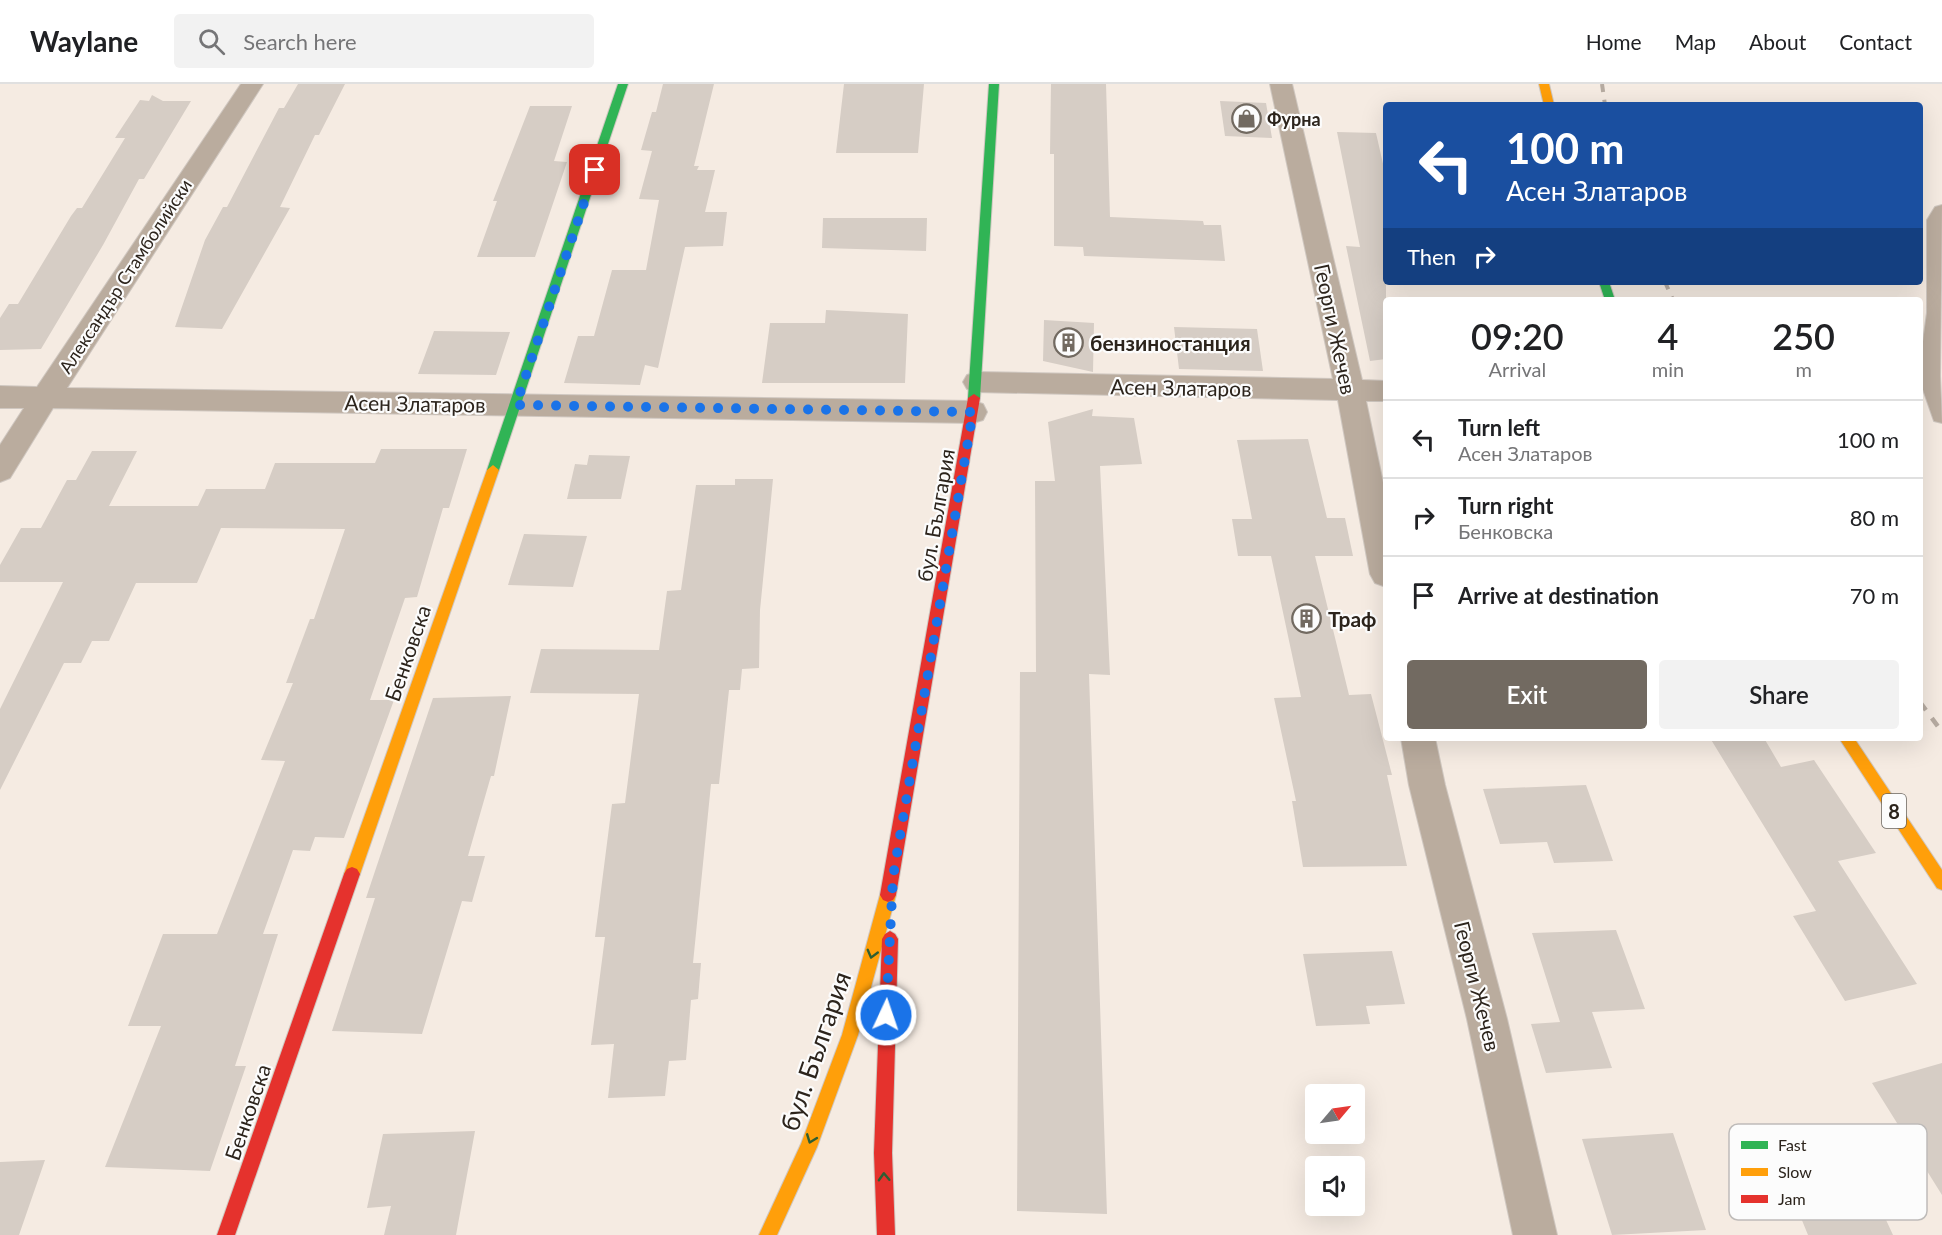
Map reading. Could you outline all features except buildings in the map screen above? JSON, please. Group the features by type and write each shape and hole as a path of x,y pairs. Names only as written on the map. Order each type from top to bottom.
{"street":[{"name":"Александър Стамболийски","path":"0,470 252,84"},
{"name":"Бенковска","path":"226,1235 516,405 624,84"},
{"name":"бул. България","path":"768,1235 808,1147 850,1035 893,877 973,412 994,84"},
{"name":"Георги Жечев","path":"1281,84 1350,391 1383,559"},
{"path":"1544,84 1548,102"},
{"name":"Асен Златаров","path":"976,382 1383,391"},
{"name":"Асен Златаров","path":"0,397 973,412"},
{"name":"Георги Жечев","path":"1419,741 1427,785 1487,1019 1535,1235"},
{"name":"8","path":"1848,741 1942,883"},
{"name":"бул. България","path":"886,1235 883,1153 893,877"}],"lane":[{"path":"1942,212 1937,220 1937,313 1929,376 1942,415"}],"railway":[{"path":"1602,84 1605,102"},
{"path":"1666,285 1672,297"},
{"path":"1923,706 1942,732"}],"traffic: fast":[{"path":"493,470 623,84"},
{"path":"974,398 994,84"},
{"path":"1605,285 1609,297"}],"traffic: slow":[{"path":"1544,84 1548,102"},
{"path":"352,874 493,470"},
{"path":"1848,741 1942,883"},
{"path":"768,1235 808,1147 850,1035 888,895"}],"traffic: jam":[{"path":"888,895 974,398"},
{"path":"226,1235 352,874"},
{"path":"886,1235 883,1153 890,939"}],"place":[{"name":"Фурна","path":"1246,119"},
{"name":"бензиностанция","path":"1069,342"},
{"name":"Траф","path":"1307,618"}],"route":[{"path":"595,170 516,405 973,412 893,877 886,1015"}]}
